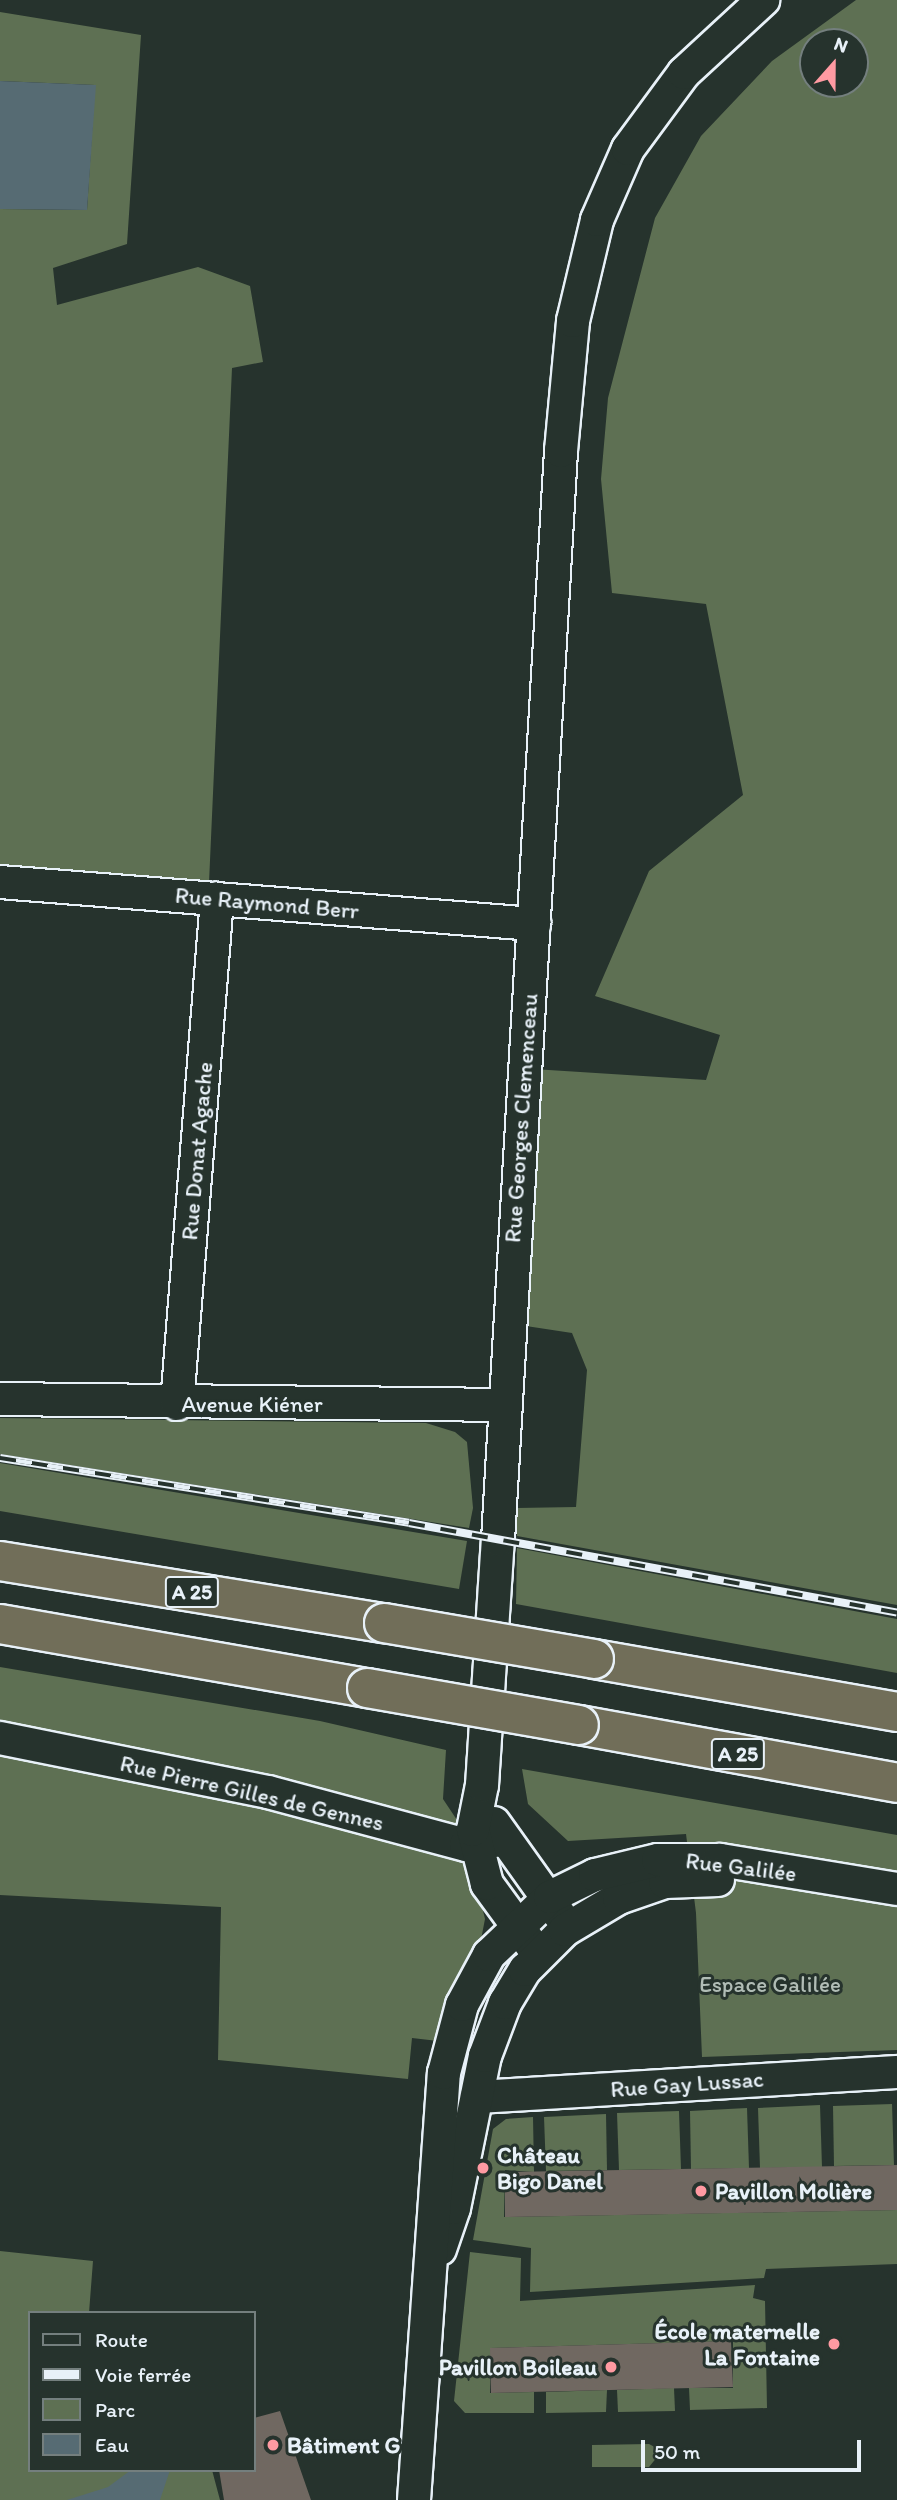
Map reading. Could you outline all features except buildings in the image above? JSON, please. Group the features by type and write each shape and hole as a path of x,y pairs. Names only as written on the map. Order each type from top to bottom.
{"highway":[{"name":"A 25","path":"0,1561 384,1623 897,1712"},
{"name":"A 25","path":"0,1625 897,1783"}],"street":[{"name":"Rue Georges Clemenceau","path":"538,1954 514,1927 487,1884 489,1842 482,1785 561,451 573,321 613,177 642,126 684,72 763,0"},
{"name":"Rue Raymond Berr","path":"0,882 534,925"},
{"name":"Rue Donat Agache","path":"177,1404 217,899"},
{"name":"Avenue Kiéner","path":"0,1399 177,1404 503,1405"},
{"name":"Rue Pierre Gilles de Gennes","path":"0,1738 255,1789 489,1842"},
{"path":"434,2267 454,2208 477,2097 498,2019 538,1954 565,1930 550,1898 489,1842"},
{"name":"Rue Galilée","path":"550,1898 610,1870 680,1858 731,1861 897,1889"},
{"name":"Rue Galilée","path":"565,1930 634,1891 685,1880 743,1882 897,1905"},
{"path":"414,2500 434,2267 432,2197 451,2038 479,1970 514,1927 550,1898"},
{"name":"Rue Gay Lussac","path":"477,2097 897,2072"}],"green space":[{"path":"856,0 897,0 897,1605 517,1536 517,1508 576,1507 587,1370 572,1333 526,1326 533,1069 706,1080 720,1035 595,996 649,871 743,795 706,604 612,593 601,479 608,398 655,218 701,136 772,61 799,41 799,98 869,98 869,28 817,28"},
{"path":"0,12 141,35 127,244 53,268 57,305 198,267 250,286 263,362 232,368 209,883 0,867 0,209 87,210 95,85 0,81"},
{"path":"0,1418 426,1423 455,1432 467,1442 473,1508 469,1528 0,1454"},
{"path":"0,1463 467,1541 459,1589 0,1511"},
{"path":"517,1548 897,1619 897,1673 516,1604"},
{"path":"0,1667 320,1721 446,1750 443,1799 463,1829 485,1919 479,1950 458,1979 438,2041 412,2038 408,2079 218,2060 221,1907 0,1895"},
{"name":"Espace Galilée","path":"522,1769 897,1835 897,2050 702,2057 696,1913 686,1834 568,1841 528,1804"},
{"path":"892,2104 894,2165 834,2166 833,2106"},
{"path":"820,2105 822,2167 760,2168 758,2108"},
{"path":"747,2108 749,2168 691,2169 690,2111"},
{"path":"679,2111 681,2169 619,2170 617,2113"},
{"path":"606,2114 607,2170 546,2171 544,2117"},
{"path":"533,2117 534,2172 505,2170 504,2217 897,2210 897,2264 766,2269 764,2278 530,2292 531,2248 473,2240 493,2129 506,2119"},
{"path":"0,2251 93,2261 89,2311 28,2311 28,2472 213,2472 220,2500 0,2500"},
{"path":"470,2252 521,2258 520,2301 755,2285 753,2298 765,2301 767,2408 690,2410 689,2388 733,2388 733,2341 491,2348 490,2393 534,2392 534,2413 465,2413 454,2401"},
{"path":"674,2388 675,2411 618,2412 617,2390"},
{"path":"607,2390 606,2412 546,2413 546,2392"},
{"path":"649,2444 662,2451 649,2467 592,2467 592,2445"}],"water":[{"path":"0,81 96,85 87,210 0,209"},
{"path":"128,2472 169,2472 160,2500 67,2500 108,2487"}],"railway":[{"path":"0,1458 409,1523 897,1613"}],"place":[{"name":"Château Bigo Danel","path":"483,2168"},
{"name":"Pavillon Molière","path":"701,2191"},
{"name":"École maternelle La Fontaine","path":"834,2344"},
{"name":"Pavillon Boileau","path":"611,2367"},
{"name":"Bâtiment G","path":"273,2445"}]}
